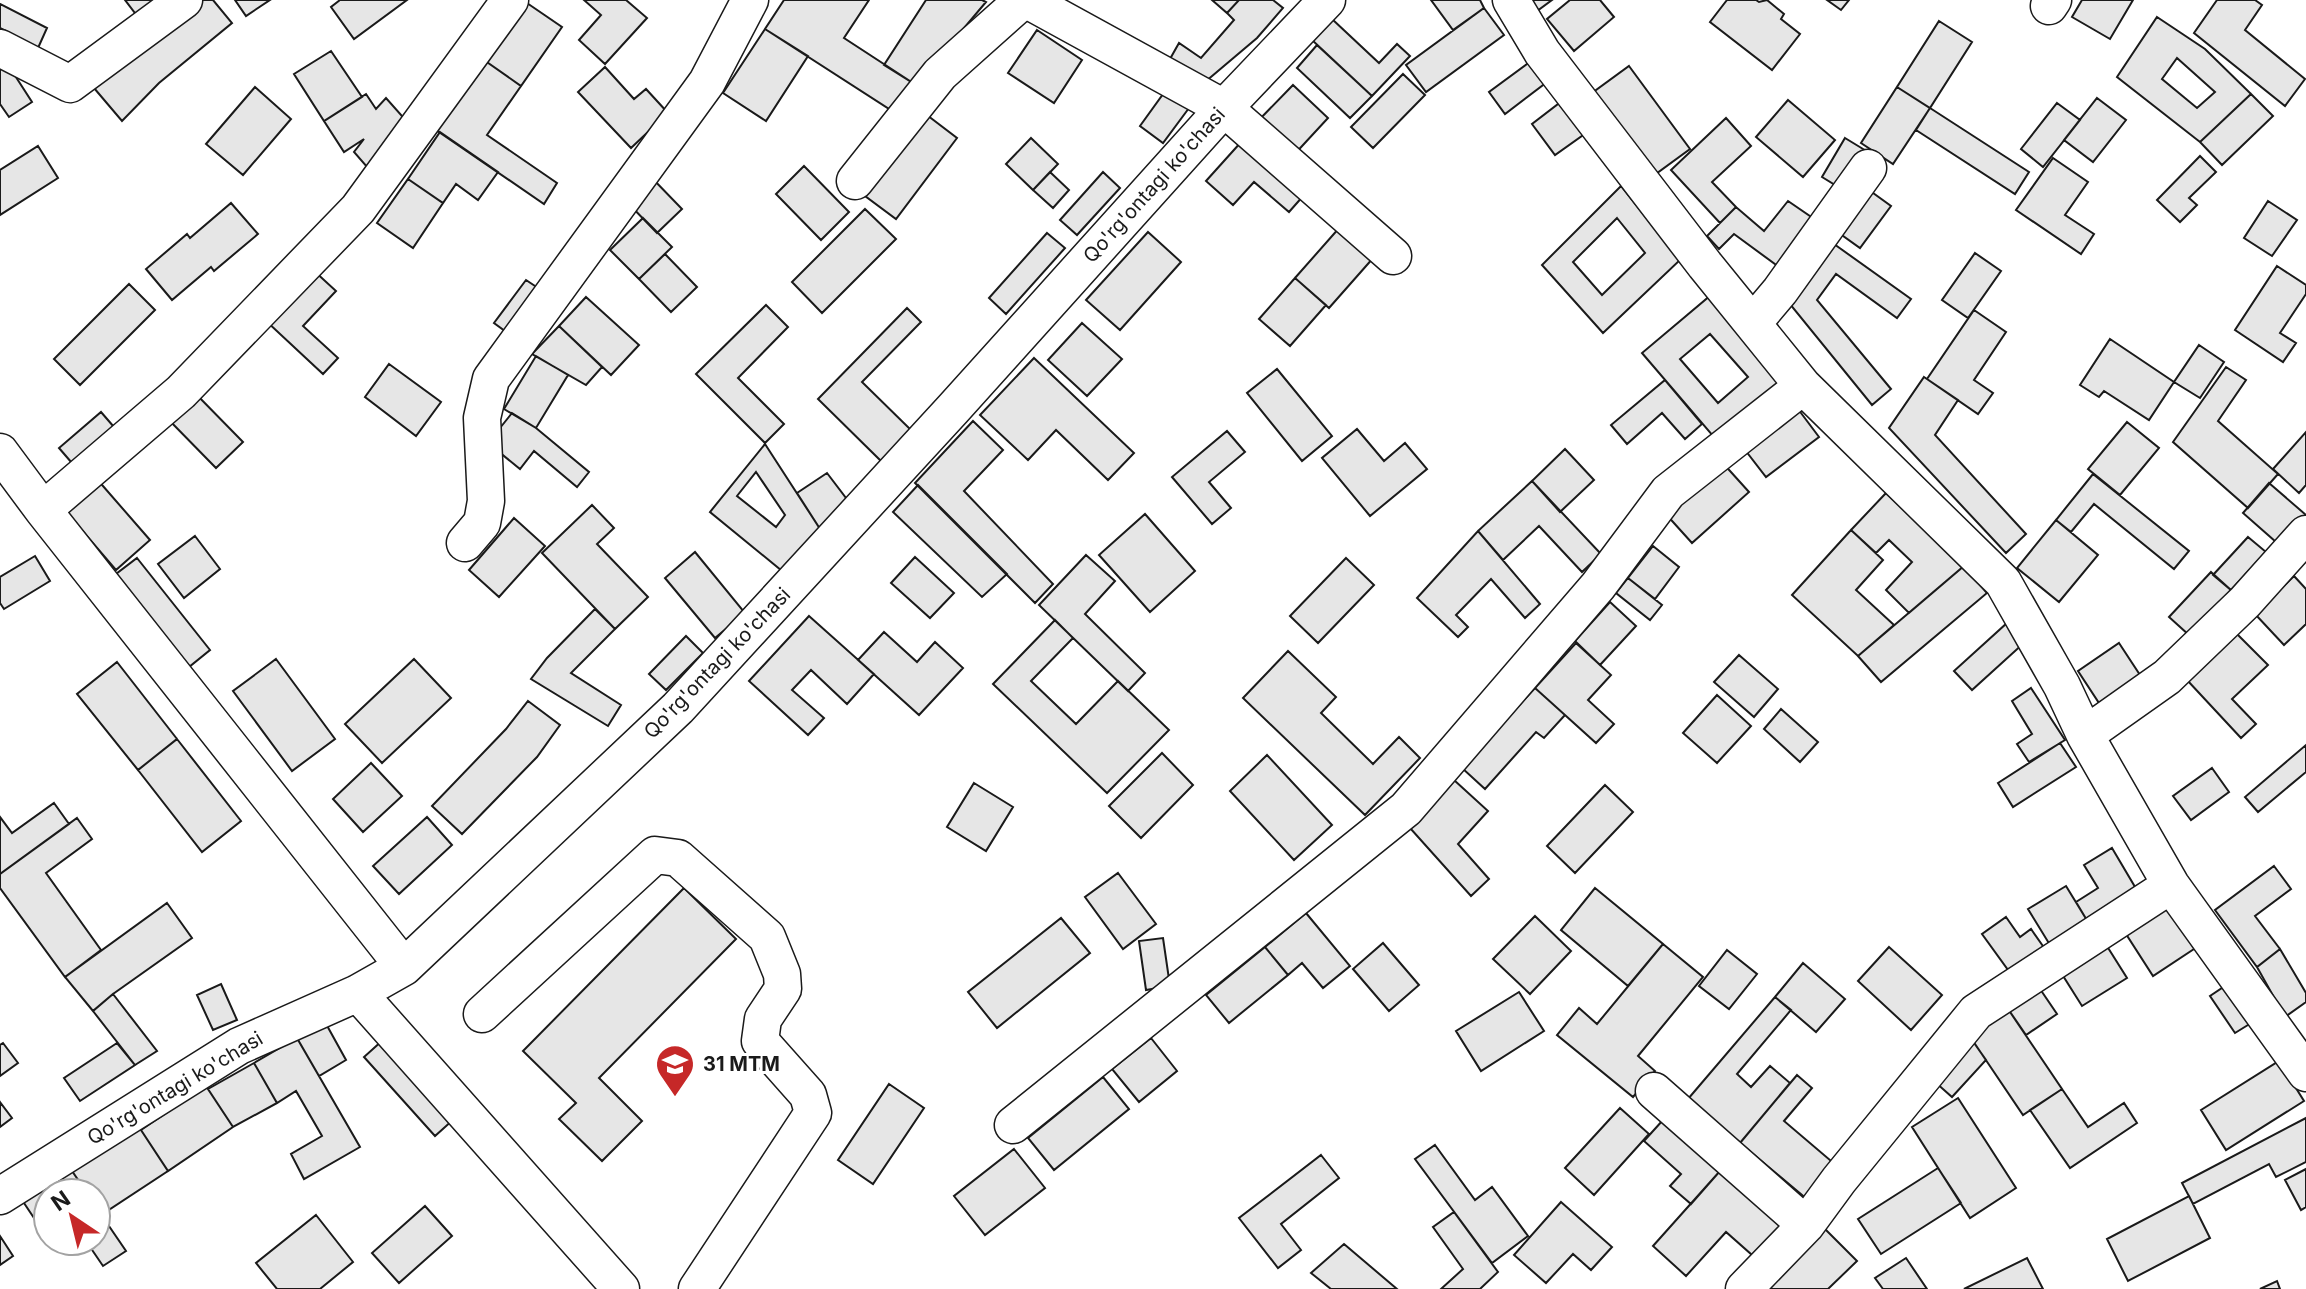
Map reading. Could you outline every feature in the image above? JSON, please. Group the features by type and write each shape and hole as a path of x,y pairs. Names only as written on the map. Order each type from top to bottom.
{"street":[{"path":"0,48 70,84 184,0"},
{"path":"43,510 181,392 358,209 510,0"},
{"path":"465,543 482,523 486,501 482,418 491,379 707,82 750,0"},
{"path":"855,181 940,74 1025,0 1224,108 1393,256"},
{"name":"Qo'rg'ontagi ko'chasi","path":"3,1187 239,1046 358,993 404,967 678,708 1224,108 1327,0"},
{"path":"1511,0 1542,52 1705,265 1803,386 2003,582 2062,686 2085,735 2171,885 2306,1073"},
{"path":"1753,323 1780,291 1868,168"},
{"path":"1013,1125 1406,809 1598,586 1668,492 1803,386"},
{"path":"0,452 404,967"},
{"path":"2085,735 2167,677 2245,602 2306,534"},
{"path":"482,1014 655,855 678,858 767,937 782,974 783,989 763,1019 760,1041 808,1095 813,1113 697,1289"},
{"path":"1744,1289 1806,1225 1976,1012 2171,885"},
{"path":"358,993 621,1289"},
{"path":"1654,1091 1806,1225"}],"building":[{"path":"125,0 159,0 138,17"},
{"path":"190,0 213,0 232,23 159,83 122,121 94,88"},
{"path":"235,0 270,0 246,16"},
{"path":"340,0 407,0 354,39 331,7"},
{"path":"584,0 626,0 647,18 605,64 579,40 601,15"},
{"path":"784,0 869,0 844,38 916,85 897,114 765,29"},
{"path":"926,0 986,2 916,85 884,65"},
{"path":"1212,0 1239,0 1227,13"},
{"path":"1239,0 1273,0 1283,8 1257,38 1205,82 1170,59 1179,43 1201,58 1234,20 1227,13"},
{"path":"1431,0 1480,0 1484,8 1453,30"},
{"path":"1524,0 1552,0 1533,14"},
{"path":"1570,0 1600,0 1614,17 1574,51 1547,19"},
{"path":"1727,0 1767,0 1784,14 1781,19 1800,34 1772,70 1710,22"},
{"path":"1827,0 1849,0 1841,10"},
{"path":"2082,0 2133,0 2110,39 2072,17"},
{"path":"2217,0 2255,0 2262,5 2245,30 2305,79 2285,106 2194,33"},
{"path":"524,1 562,27 521,86 484,60"},
{"path":"0,4 47,28 38,48 0,28"},
{"path":"1484,8 1504,35 1426,92 1406,65"},
{"path":"2157,17 2205,49 2251,94 2200,142 2117,77","holes":["2177,58 2215,92 2197,108 2162,79"]},
{"path":"1332,19 1379,63 1397,44 1410,56 1372,96 1312,40"},
{"path":"1939,21 1972,42 1930,108 1897,87"},
{"path":"765,29 808,56 766,121 723,93"},
{"path":"1037,30 1082,60 1054,103 1008,73"},
{"path":"1317,45 1372,96 1350,118 1297,68"},
{"path":"331,51 362,97 324,121 294,74"},
{"path":"3,57 32,102 9,117 0,104 0,59"},
{"path":"484,60 521,86 487,135 557,183 544,204 436,130"},
{"path":"1531,61 1547,82 1505,114 1489,92"},
{"path":"1629,66 1690,149 1653,176 1592,93"},
{"path":"605,67 634,99 646,89 668,113 631,148 578,92"},
{"path":"1403,74 1425,95 1373,148 1351,127"},
{"path":"1293,85 1328,118 1291,158 1255,124"},
{"path":"255,87 291,119 243,175 206,144"},
{"path":"1897,87 1930,108 1893,164 1861,143"},
{"path":"1166,90 1189,108 1163,143 1140,126"},
{"path":"366,94 376,109 386,98 410,125 374,175 354,152 364,139 344,152 324,121"},
{"path":"2251,94 2273,116 2222,165 2200,142"},
{"path":"2097,98 2126,120 2093,162 2064,140"},
{"path":"1788,100 1835,140 1803,177 1756,137"},
{"path":"1562,101 1586,133 1555,155 1532,124"},
{"path":"2057,103 2080,120 2043,167 2021,149"},
{"path":"1930,108 2029,172 2015,194 1916,130"},
{"path":"919,109 957,138 896,219 857,190"},
{"path":"1726,118 1751,146 1712,182 1736,207 1720,223 1671,170"},
{"path":"440,132 498,172 478,200 456,184 443,203 408,179"},
{"path":"1031,138 1058,164 1033,190 1006,164"},
{"path":"1845,138 1868,152 1845,191 1822,177"},
{"path":"1242,141 1304,195 1289,212 1254,182 1233,205 1206,181"},
{"path":"38,146 58,178 0,215 0,170"},
{"path":"2200,156 2216,172 2189,198 2197,205 2180,222 2157,200"},
{"path":"2053,158 2088,182 2065,215 2094,234 2081,254 2016,210"},
{"path":"804,166 849,212 821,240 776,194"},
{"path":"1050,172 1069,190 1053,208 1033,190"},
{"path":"1103,172 1120,188 1077,235 1060,220"},
{"path":"650,176 682,209 657,233 625,200"},
{"path":"408,179 443,203 413,248 377,223"},
{"path":"1862,185 1891,206 1860,248 1832,228"},
{"path":"1621,186 1680,260 1603,333 1542,265","holes":["1617,218 1645,253 1602,295 1573,262"]},
{"path":"1788,201 1820,223 1783,270 1734,234 1719,249 1707,236 1736,207 1764,231"},
{"path":"2268,201 2297,220 2272,256 2244,238"},
{"path":"231,203 258,234 214,271 211,267 172,300 146,269 187,234 190,238"},
{"path":"865,209 896,239 822,313 792,282"},
{"path":"643,218 672,247 639,279 610,250"},
{"path":"1340,227 1374,257 1329,308 1295,278"},
{"path":"1148,232 1181,262 1120,330 1086,300"},
{"path":"1047,233 1065,248 1006,314 989,298"},
{"path":"1827,239 1911,299 1897,318 1836,274 1817,300 1891,389 1872,405 1785,298"},
{"path":"1975,253 2001,271 1968,318 1942,300"},
{"path":"665,254 697,287 671,312 639,279"},
{"path":"2277,266 2306,285 2306,294 2280,333 2296,343 2283,362 2235,330"},
{"path":"312,269 336,291 303,326 338,358 323,374 265,320"},
{"path":"1295,278 1326,305 1290,346 1259,319"},
{"path":"526,280 544,292 513,337 494,323"},
{"path":"129,284 155,310 80,385 54,359"},
{"path":"1711,295 1785,381 1713,436 1642,353","holes":["1710,334 1748,377 1718,403 1680,359"]},
{"path":"586,297 639,345 611,375 559,326"},
{"path":"766,305 788,327 738,378 784,424 765,443 696,374"},
{"path":"907,308 921,322 862,382 911,430 881,461 818,399"},
{"path":"1974,310 2006,332 1974,380 1993,393 1978,414 1927,379"},
{"path":"1082,323 1122,359 1087,396 1048,360"},
{"path":"559,326 602,367 586,385 532,354"},
{"path":"2110,339 2174,382 2149,420 2104,391 2099,397 2080,385"},
{"path":"2199,345 2224,362 2200,398 2174,382"},
{"path":"536,356 568,375 536,428 504,409"},
{"path":"1034,358 1134,453 1108,480 1056,430 1028,460 980,415"},
{"path":"389,364 441,402 416,436 365,397"},
{"path":"2226,367 2246,380 2218,421 2278,474 2248,508 2173,442"},
{"path":"1277,369 1332,436 1302,461 1247,393"},
{"path":"1924,377 1958,400 1935,435 2026,534 2006,553 1889,428"},
{"path":"1665,380 1702,424 1685,439 1662,413 1627,444 1611,425"},
{"path":"192,390 243,442 216,468 165,416"},
{"path":"1795,405 1819,437 1766,477 1742,446"},
{"path":"101,412 120,434 78,470 59,448"},
{"path":"512,413 536,428 589,472 577,487 534,451 520,469 488,443"},
{"path":"973,421 1003,450 964,491 1053,584 1035,603 915,483"},
{"path":"2127,422 2159,448 2120,495 2088,469"},
{"path":"1357,429 1384,461 1405,443 1427,469 1370,516 1322,458"},
{"path":"1227,431 1245,452 1209,482 1231,508 1212,524 1172,477"},
{"path":"2306,432 2306,485 2299,493 2273,469"},
{"path":"765,444 822,532 787,575 710,512","holes":["756,472 785,515 776,527 737,496"]},
{"path":"1565,449 1594,480 1560,512 1532,481"},
{"path":"1721,461 1749,492 1692,543 1664,512"},
{"path":"827,473 849,502 822,532 797,493"},
{"path":"2093,474 2189,551 2174,569 2094,504 2071,532 2056,520"},
{"path":"96,478 150,540 116,570 62,507"},
{"path":"1532,481 1601,554 1582,572 1539,526 1503,560 1478,531"},
{"path":"2269,483 2306,515 2306,524 2284,549 2243,513"},
{"path":"918,485 1007,574 982,597 893,512"},
{"path":"1886,493 1964,566 1909,613 1886,590 1912,562 1889,540 1876,553 1851,530"},
{"path":"592,505 614,528 597,544 648,597 615,629 542,553"},
{"path":"1145,514 1195,571 1150,612 1099,555"},
{"path":"514,518 545,546 499,597 469,570"},
{"path":"2056,520 2098,555 2059,602 2017,568"},
{"path":"1851,530 1883,560 1856,590 1894,625 1858,656 1792,595"},
{"path":"1478,531 1540,604 1525,618 1491,579 1456,615 1468,627 1458,637 1417,598"},
{"path":"195,536 220,569 184,598 158,564"},
{"path":"2248,537 2266,552 2231,590 2213,575"},
{"path":"1653,546 1679,567 1655,599 1628,578"},
{"path":"695,552 745,613 715,638 665,578"},
{"path":"1086,555 1115,581 1085,614 1145,673 1128,691 1039,605"},
{"path":"35,556 50,581 4,609 0,603 0,577"},
{"path":"915,557 954,593 930,618 891,583"},
{"path":"137,558 210,650 189,667 116,574"},
{"path":"1346,558 1374,585 1318,643 1290,616"},
{"path":"1964,566 1987,593 1881,682 1858,656"},
{"path":"2211,572 2231,590 2189,635 2169,617"},
{"path":"2294,576 2306,589 2306,624 2284,645 2255,614"},
{"path":"1628,578 1662,605 1650,620 1616,593"},
{"path":"1610,602 1636,626 1600,665 1575,641"},
{"path":"595,609 615,629 571,673 621,705 608,726 531,679"},
{"path":"809,616 874,674 847,704 811,670 792,690 824,718 808,735 749,681"},
{"path":"1055,620 1073,638 1031,681 1076,724 1118,681 1169,730 1107,793 993,684"},
{"path":"2007,623 2025,642 1972,690 1954,671"},
{"path":"884,632 917,662 935,642 963,668 919,715 858,660"},
{"path":"2236,633 2268,665 2232,699 2256,724 2241,738 2187,680"},
{"path":"686,636 703,653 666,690 649,674"},
{"path":"1576,643 1611,675 1588,700 1614,724 1596,743 1535,688"},
{"path":"2119,643 2140,675 2099,703 2078,671"},
{"path":"1288,651 1336,697 1321,713 1373,764 1399,737 1420,758 1365,815 1243,698"},
{"path":"1739,655 1778,689 1754,717 1714,682"},
{"path":"276,659 335,739 292,771 233,691"},
{"path":"414,659 451,698 382,763 345,724"},
{"path":"117,662 177,739 138,770 77,694"},
{"path":"1535,688 1565,715 1544,738 1536,732 1485,789 1462,768"},
{"path":"2031,688 2065,740 2029,762 2017,744 2032,734 2012,701"},
{"path":"1717,695 1751,726 1717,763 1683,733"},
{"path":"528,701 560,725 537,757 462,834 432,806 506,729"},
{"path":"1781,709 1818,742 1800,762 1764,729"},
{"path":"177,739 241,821 202,852 138,770"},
{"path":"2060,743 2076,767 2013,807 1998,783"},
{"path":"2306,745 2306,772 2258,812 2245,797"},
{"path":"1162,753 1193,785 1141,838 1109,806"},
{"path":"1267,755 1332,825 1294,860 1230,791"},
{"path":"371,763 402,796 363,832 333,799"},
{"path":"2212,768 2229,792 2191,820 2173,796"},
{"path":"1454,780 1488,811 1458,844 1489,879 1471,896 1410,828"},
{"path":"974,783 1013,807 986,851 947,827"},
{"path":"1605,785 1633,812 1575,873 1547,846"},
{"path":"54,803 69,824 0,874 0,817 12,833"},
{"path":"427,817 452,845 399,894 373,866"},
{"path":"77,818 92,839 46,873 101,950 65,977 0,888 0,874"},
{"path":"2112,848 2138,892 2088,922 2076,902 2098,888 2084,865"},
{"path":"2274,866 2291,889 2255,916 2280,949 2257,967 2215,910"},
{"path":"1118,873 1156,924 1123,949 1085,897"},
{"path":"2066,886 2088,922 2050,945 2028,909"},
{"path":"684,888 736,939 599,1078 642,1121 602,1161 559,1119 576,1103 523,1051"},
{"path":"1595,888 1663,944 1628,986 1561,930"},
{"path":"167,903 192,938 93,1011 65,977"},
{"path":"2170,905 2197,947 2153,976 2126,934"},
{"path":"1306,913 1350,966 1323,988 1302,963 1288,975 1265,947"},
{"path":"1535,916 1571,951 1530,994 1493,959"},
{"path":"2006,917 2020,937 2031,929 2045,949 2011,974 1982,934"},
{"path":"1061,918 1090,953 997,1028 968,992"},
{"path":"1163,938 1170,986 1146,990 1139,941"},
{"path":"1383,943 1419,985 1389,1011 1353,969"},
{"path":"2105,943 2127,978 2082,1006 2060,971"},
{"path":"1663,944 1703,977 1638,1056 1655,1071 1633,1097 1557,1035 1579,1008 1597,1024"},
{"path":"1265,947 1288,975 1229,1023 1206,995"},
{"path":"1889,947 1942,995 1911,1030 1858,981"},
{"path":"2280,949 2306,993 2306,1002 2285,1017 2257,967"},
{"path":"1727,950 1757,974 1729,1009 1699,986"},
{"path":"1803,963 1845,999 1816,1032 1775,997"},
{"path":"2231,982 2256,1020 2235,1033 2210,996"},
{"path":"221,984 237,1020 213,1030 197,995"},
{"path":"2038,986 2057,1014 2026,1035 2006,1006"},
{"path":"1519,992 1544,1031 1481,1071 1456,1031"},
{"path":"113,994 157,1051 135,1065 93,1011"},
{"path":"1775,997 1791,1010 1737,1074 1751,1087 1770,1066 1790,1083 1740,1143 1688,1099"},
{"path":"2006,1006 2062,1089 2023,1115 1971,1038"},
{"path":"325,1022 346,1060 319,1076 297,1038"},
{"path":"297,1038 360,1147 304,1179 291,1154 322,1136 296,1091 277,1103 254,1063"},
{"path":"1151,1038 1177,1071 1139,1102 1112,1069"},
{"path":"383,1040 454,1119 435,1136 364,1057"},
{"path":"1972,1040 1986,1060 1952,1097 1935,1082"},
{"path":"3,1043 18,1063 0,1076 0,1045"},
{"path":"117,1043 135,1065 80,1101 64,1078"},
{"path":"2279,1061 2304,1101 2226,1150 2201,1110"},
{"path":"254,1063 277,1103 233,1127 208,1089"},
{"path":"1797,1075 1812,1088 1784,1121 1837,1166 1808,1200 1740,1143"},
{"path":"1103,1077 1129,1109 1054,1170 1028,1138"},
{"path":"889,1084 924,1108 873,1184 838,1160"},
{"path":"206,1086 233,1127 168,1171 141,1130"},
{"path":"2062,1089 2088,1127 2124,1103 2137,1123 2070,1168 2030,1110"},
{"path":"1958,1098 2016,1188 1970,1218 1912,1127"},
{"path":"0,1102 12,1118 0,1127"},
{"path":"1620,1108 1649,1134 1594,1195 1565,1168"},
{"path":"2306,1118 2306,1162 2276,1177 2269,1164 2193,1204 2182,1183"},
{"path":"1663,1120 1720,1171 1691,1204 1670,1186 1681,1174 1644,1141"},
{"path":"135,1121 168,1171 112,1208 112,1177 76,1177 68,1165"},
{"path":"1435,1145 1475,1200 1492,1187 1528,1236 1492,1263 1415,1159"},
{"path":"1014,1149 1045,1188 985,1235 954,1196"},
{"path":"1321,1155 1339,1178 1281,1224 1301,1250 1278,1268 1239,1218"},
{"path":"68,1165 76,1177 50,1177"},
{"path":"1938,1168 1961,1203 1881,1254 1858,1219"},
{"path":"2306,1169 2306,1207 2301,1210 2285,1180"},
{"path":"1720,1171 1787,1232 1760,1262 1726,1232 1686,1276 1653,1246"},
{"path":"32,1189 32,1215 20,1197"},
{"path":"2189,1196 2210,1238 2128,1281 2107,1239"},
{"path":"1561,1202 1612,1247 1591,1270 1573,1254 1546,1283 1514,1255"},
{"path":"425,1206 452,1236 399,1283 372,1253"},
{"path":"1454,1212 1498,1272 1480,1289 1441,1289 1463,1269 1433,1227"},
{"path":"316,1215 353,1262 320,1289 277,1289 256,1263"},
{"path":"1825,1229 1857,1261 1828,1289 1763,1289"},
{"path":"112,1230 126,1251 103,1266 97,1257 112,1257"},
{"path":"0,1236 13,1256 0,1265"},
{"path":"1344,1244 1397,1289 1331,1289 1311,1273"},
{"path":"1906,1258 1927,1289 1883,1289 1875,1278"},
{"path":"2027,1258 2043,1289 1964,1289"},
{"path":"2277,1281 2280,1289 2260,1289"}],"place":[{"name":"31 MTM","path":"675,1098"}]}
